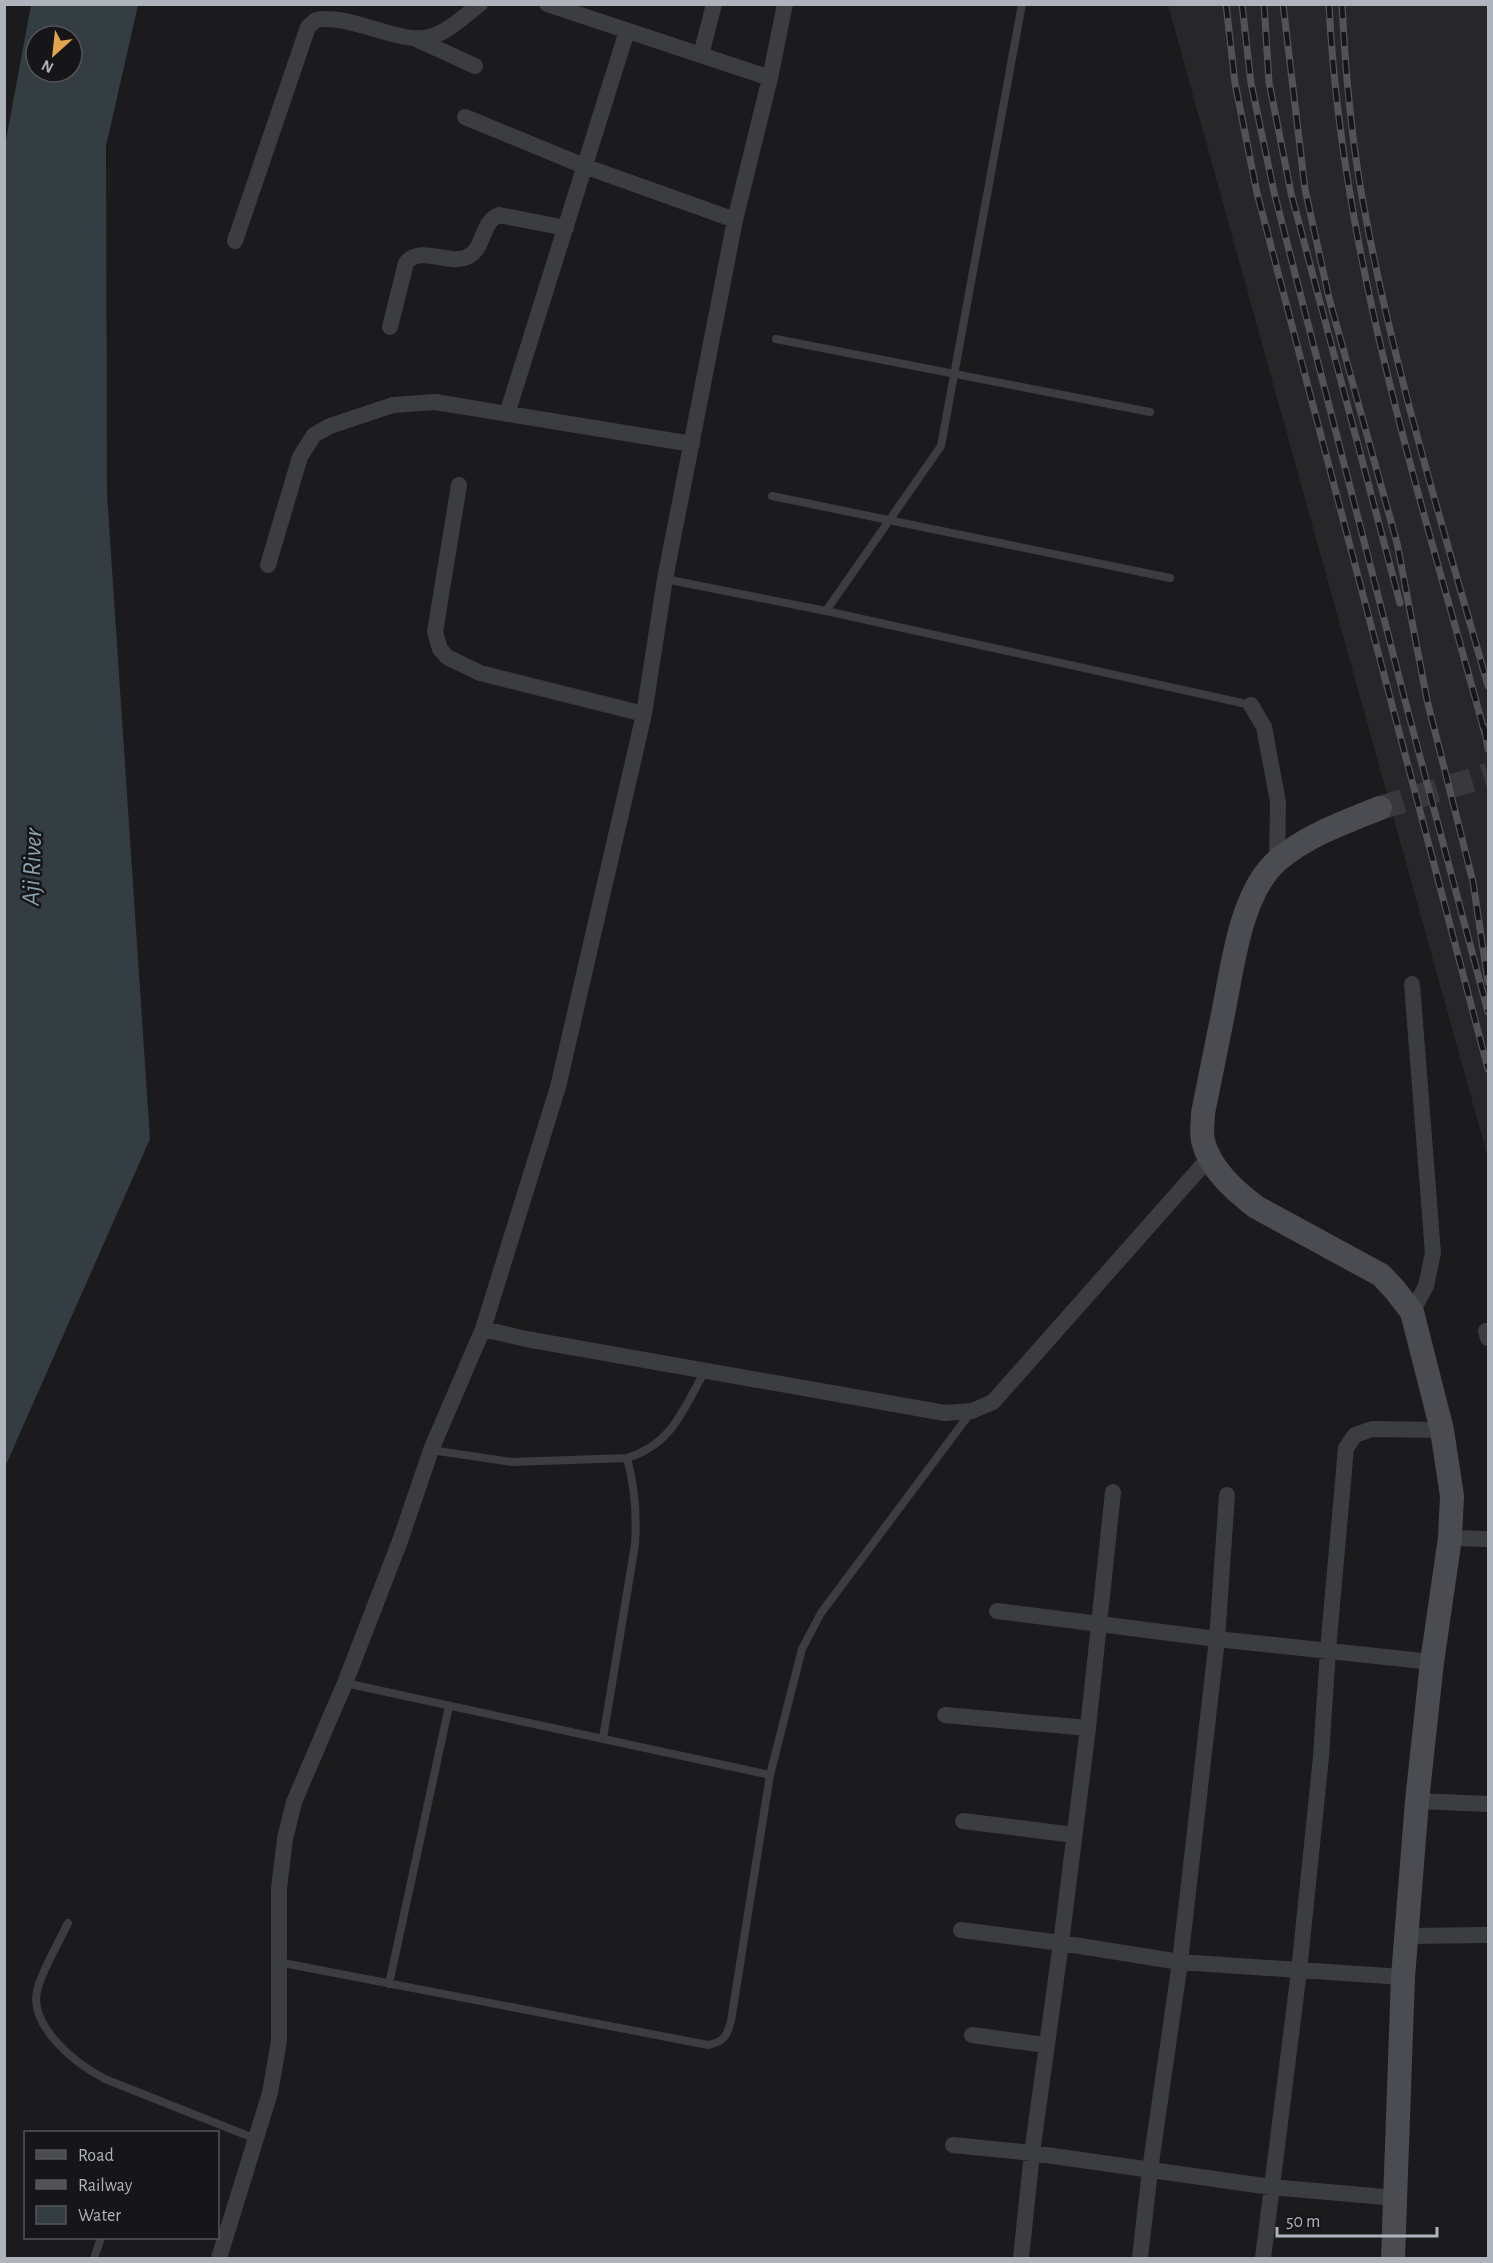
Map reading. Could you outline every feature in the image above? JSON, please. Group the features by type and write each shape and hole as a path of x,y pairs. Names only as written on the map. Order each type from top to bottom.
{"street":[{"path":"413,38 429,38 480,4"},
{"path":"547,4 770,78"},
{"path":"701,55 714,4"},
{"path":"219,2259 221,2236 270,2093 279,2041 279,1888 285,1839 294,1802 345,1683 400,1541 431,1450 483,1329 558,1087 644,714 665,579 735,220 770,78 785,4"},
{"path":"235,241 308,27 316,20 332,18 413,38 475,66"},
{"path":"507,414 627,31"},
{"path":"465,117 584,166 735,220"},
{"path":"390,327 406,264 410,258 470,256 488,222 499,215 566,228"},
{"path":"268,565 300,457 314,435 330,426 393,405 435,402 692,444"},
{"path":"459,485 435,632 440,649 447,657 480,673 644,714"},
{"path":"1251,705 1264,727 1278,802 1277,861"},
{"path":"1380,808 1326,829 1277,861 1261,882 1250,903 1237,944 1203,1113 1203,1139 1209,1158 1238,1194 1256,1207 1381,1275 1412,1312 1442,1430 1452,1496 1450,1538 1432,1662 1404,1977 1393,2259"},
{"path":"1412,984 1433,1253 1426,1286 1412,1312"},
{"path":"483,1329 526,1340 945,1413 972,1411 993,1402 1209,1158"},
{"path":"1263,2259 1299,1971 1321,1757 1346,1448 1355,1435 1372,1429 1442,1430"},
{"path":"1022,2259 1045,2045 1061,1943 1088,1728 1113,1492"},
{"path":"1140,2259 1150,2170 1180,1962 1217,1639 1227,1495"},
{"path":"1450,1538 1488,1539"},
{"path":"997,1611 1217,1639 1432,1662"},
{"path":"945,1715 1088,1728"},
{"path":"1418,1801 1488,1804"},
{"path":"963,1821 1074,1835"},
{"path":"961,1930 1180,1962 1404,1977"},
{"path":"1408,1936 1488,1935"},
{"path":"972,2036 1045,2045"},
{"path":"953,2145 1032,2153 1271,2187 1396,2198"}],"lane":[{"path":"826,611 941,446 1022,4"},
{"path":"776,339 1150,412"},
{"path":"772,496 1170,578"},
{"path":"665,579 826,611 1251,705"},
{"path":"431,1450 512,1462 627,1458 644,1452 661,1441 673,1427 705,1371"},
{"path":"278,1962 708,2045 719,2043 724,2039 731,2021 770,1774 802,1648 821,1613 972,1411"},
{"path":"603,1738 635,1545 637,1520 635,1494 627,1458"},
{"path":"345,1683 770,1774"},
{"path":"389,1984 449,1706"},
{"path":"68,1923 38,1988 36,2002 48,2032 67,2054 88,2070 105,2079 256,2139"},
{"path":"94,2259 101,2239"}],"shaded area":[{"path":"1168,5 1488,5 1488,1158"}],"water":[{"name":"Aji River","path":"31,5 138,5 106,146 107,494 150,1139 5,1467 4,151 24,43 24,84 84,84 84,24 27,24"}],"tunnel":[{"path":"1380,808 1488,775"}],"railway":[{"path":"1226,4 1235,83 1257,193 1488,1069"},
{"path":"1242,4 1251,83 1274,192 1488,1012"},
{"path":"1264,4 1269,82 1291,193 1400,603"},
{"path":"1283,4 1305,189 1329,298 1397,543 1427,700 1473,882 1488,982"},
{"path":"1329,4 1336,98 1349,190 1366,282 1410,464 1485,734"},
{"path":"1342,4 1353,140 1372,248 1417,437 1488,686"},
{"path":"1484,726 1488,749"}]}
